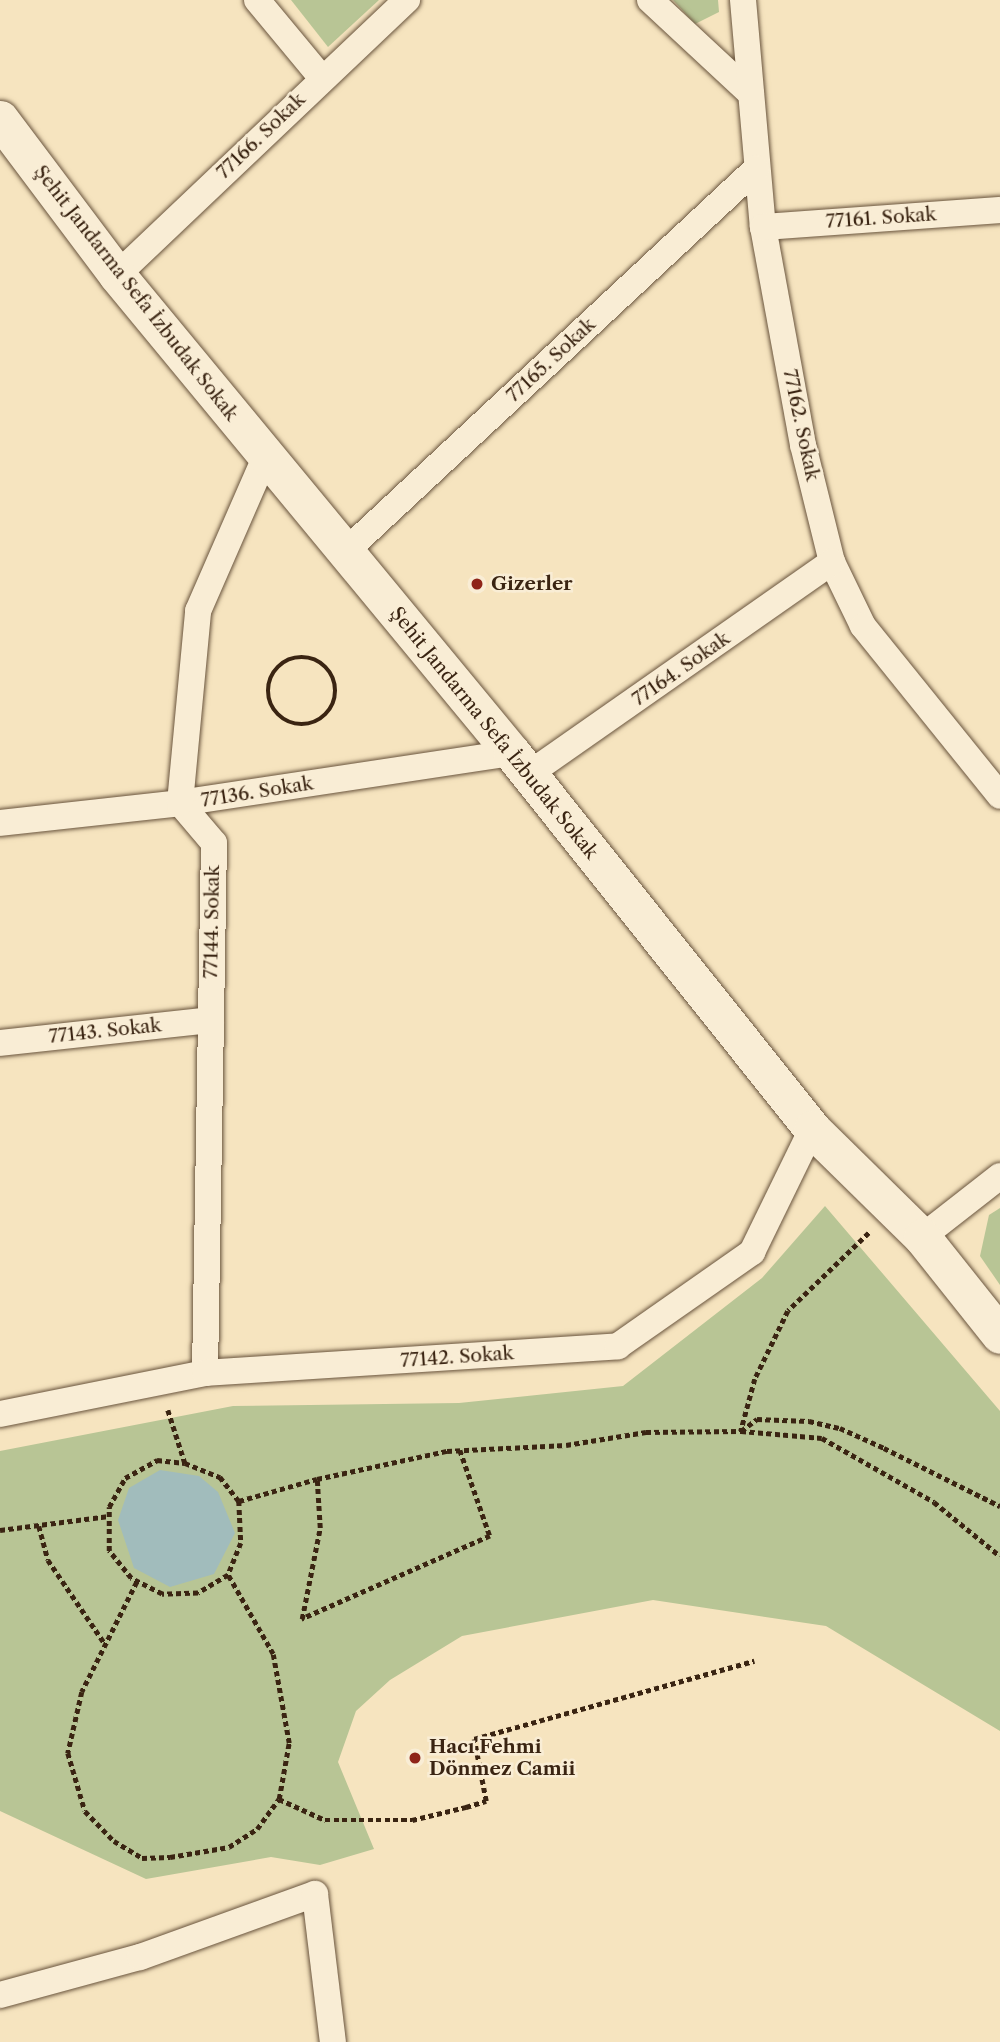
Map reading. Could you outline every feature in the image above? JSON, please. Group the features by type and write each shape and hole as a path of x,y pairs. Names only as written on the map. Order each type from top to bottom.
{"main road":[{"name":"Şehit Jandarma Sefa İzbudak Sokak","path":"0,119 117,275 521,764 812,1129 922,1237 1000,1335"}],"street":[{"path":"257,0 321,77"},
{"name":"77166. Sokak","path":"117,275 321,77 407,0"},
{"path":"650,0 751,94"},
{"name":"77162. Sokak","path":"743,0 763,227 803,445 832,562 863,626 1000,796"},
{"name":"77165. Sokak","path":"345,552 756,169"},
{"name":"77161. Sokak","path":"763,227 1000,210"},
{"path":"180,803 198,611 266,455"},
{"name":"77164. Sokak","path":"521,764 832,562"},
{"name":"77136. Sokak","path":"0,823 521,764"},
{"name":"77144. Sokak","path":"180,803 214,843 205,1373"},
{"name":"77143. Sokak","path":"0,1043 211,1020"},
{"name":"77142. Sokak","path":"0,1414 205,1373 618,1346 752,1252 812,1129"},
{"path":"922,1237 1000,1176"},
{"path":"0,1995 140,1957 315,1894 333,2042"}],"path":[{"path":"294,657 321,662 336,684 332,708 313,724 290,723 272,708 268,696 273,672 294,657"},
{"path":"741,1431 755,1379 788,1311 870,1233"},
{"path":"741,1431 757,1419 809,1421 840,1428 1000,1506"},
{"path":"173,1425 186,1463"},
{"path":"239,1501 317,1479 460,1450 566,1445 646,1432 741,1431 822,1438 934,1502 1000,1556"},
{"path":"317,1479 320,1528 302,1619 490,1536 460,1450"},
{"path":"156,1460 186,1463 220,1477 239,1501 241,1543 228,1575 198,1593 162,1594 138,1582 109,1551 109,1516 125,1478 156,1460"},
{"path":"0,1530 109,1516"},
{"path":"38,1526 48,1560 105,1644"},
{"path":"138,1582 82,1692 68,1753 85,1811 114,1841 142,1858 229,1847 257,1829 279,1799 289,1743 273,1654 228,1575"},
{"path":"279,1799 325,1820 412,1820 466,1807 486,1801 474,1739 754,1661"}],"green space":[{"path":"291,0 379,0 328,47"},
{"path":"673,0 718,0 719,12 695,24"},
{"path":"825,1206 1000,1411 1000,1731 826,1626 653,1600 462,1636 390,1680 356,1711 338,1762 374,1849 320,1865 271,1857 146,1879 0,1811 0,1451 233,1406 459,1403 623,1386 762,1278"},
{"path":"1000,1208 1000,1285 980,1256 989,1215"}],"water":[{"path":"160,1470 199,1476 218,1492 235,1533 214,1574 170,1587 134,1568 118,1520 129,1488"}],"place":[{"name":"Gizerler","path":"477,584"},
{"name":"Hacı Fehmi Dönmez Camii","path":"415,1758"}]}
